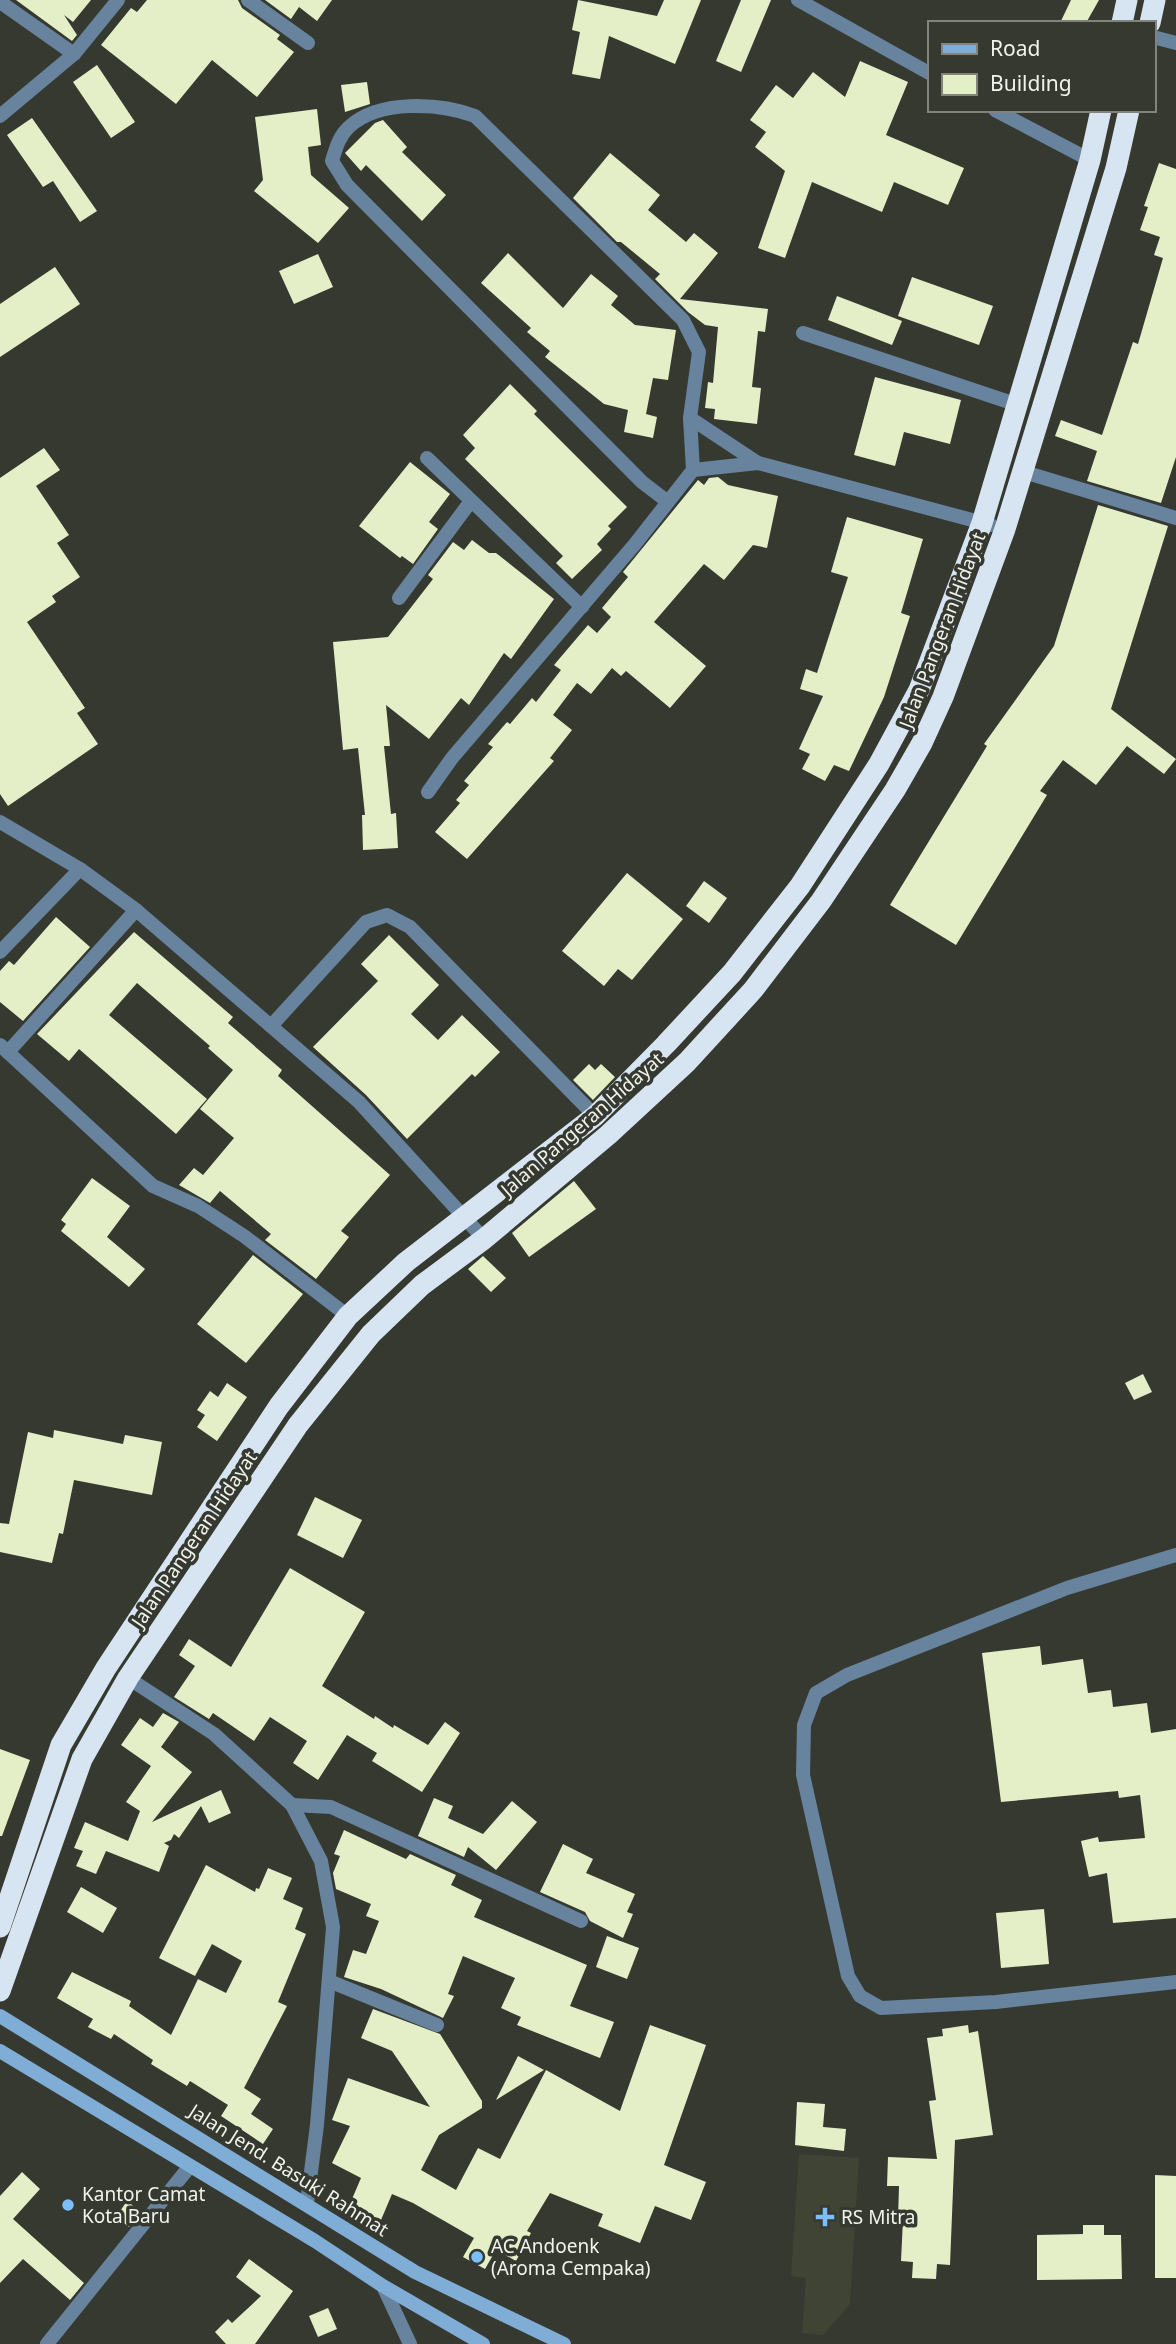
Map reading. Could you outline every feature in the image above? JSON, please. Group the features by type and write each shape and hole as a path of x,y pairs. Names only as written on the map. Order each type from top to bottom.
{"highway":[{"path":"1122,21 1127,0"},
{"path":"1150,21 1155,0"},
{"name":"Jalan Pangeran Hidayat","path":"0,1927 61,1745 106,1668 279,1406 348,1316 406,1262 595,1116 666,1044 732,973 800,886 879,764 919,690 982,523 1090,160 1101,112"},
{"name":"Jalan Pangeran Hidayat","path":"0,1991 82,1759 128,1678 298,1425 363,1344 422,1285 484,1239 641,1107 687,1062 753,990 806,920 895,790 922,743 943,697 1005,529 1116,168 1129,112"},
{"path":"1090,160 1116,168"}],"main road":[{"name":"Jalan Jend. Basuki Rahmat","path":"0,2016 415,2272 565,2344"},
{"path":"0,2052 383,2286 483,2344"}],"street":[{"path":"0,116 74,54 118,0"},
{"path":"248,0 308,43"},
{"path":"798,0 928,73"},
{"path":"0,2 74,54"},
{"path":"1155,38 1176,43"},
{"path":"428,792 452,758 582,607 668,502 693,470 691,418 699,352 683,320 475,116 453,107 423,104 388,110 350,125 337,144 332,161 347,185 642,482 668,502"},
{"path":"999,112 1090,160"},
{"path":"803,333 1018,405"},
{"path":"691,418 758,463 1005,529"},
{"path":"427,458 582,607"},
{"path":"693,470 758,463"},
{"path":"1024,472 1176,518"},
{"path":"400,598 471,501"},
{"path":"0,822 80,869 136,910 271,1026 359,1102 466,1216 484,1239"},
{"path":"0,952 80,869"},
{"path":"136,910 4,1049 153,1186 198,1206 244,1236 348,1316"},
{"path":"271,1026 366,922 387,915 410,927 595,1116"},
{"path":"1176,1555 1067,1588 847,1675 816,1693 804,1725 803,1775 848,1976 860,1996 881,2008 996,2002 1176,1982"},
{"path":"128,1678 214,1734 292,1805 321,1861 332,1927 307,2203"},
{"path":"292,1805 331,1807 581,1921"},
{"path":"329,1981 437,2025"},
{"path":"47,2344 190,2166"},
{"path":"383,2286 410,2344"}],"shaded area":[{"name":"RS Mitra","path":"799,2154 859,2158 850,2304 823,2335 802,2333 806,2278 791,2276"}],"building":[{"path":"16,0 91,0 73,22 64,15 77,35 72,41"},
{"path":"147,0 238,0 242,8 280,35 277,39 294,52 257,97 212,60 176,104 101,45 131,8 137,12"},
{"path":"265,0 332,0 317,21 299,7 291,19"},
{"path":"578,0 657,16 664,0 701,0 675,64 609,36 600,79 572,74 580,32 572,30"},
{"path":"741,0 771,0 741,72 716,61"},
{"path":"1071,0 1099,0 1087,21 1061,21"},
{"path":"860,61 908,82 886,135 964,168 948,205 894,182 882,212 812,182 785,258 758,248 785,171 755,147 766,132 750,120 776,85 793,98 813,72 845,97"},
{"path":"97,65 135,122 111,138 73,82"},
{"path":"367,82 370,104 345,112 341,85"},
{"path":"317,109 321,145 308,147 311,175 349,208 318,243 254,191 263,180 255,117"},
{"path":"32,118 97,211 80,222 53,181 43,187 7,135"},
{"path":"383,120 407,147 402,152 446,195 422,221 366,165 361,171 345,153 375,123"},
{"path":"610,153 660,195 648,210 686,242 694,233 718,253 680,299 768,309 765,332 758,331 752,387 761,388 757,424 714,419 715,409 705,408 708,382 713,383 718,327 705,325 688,312 655,279 660,274 621,242 617,242 573,198"},
{"path":"1159,163 1176,169 1176,457 1161,503 1087,481 1097,451 1055,436 1061,420 1102,435 1133,342 1138,344 1163,258 1154,255 1160,237 1140,230 1148,207 1144,206"},
{"path":"508,253 563,308 591,274 618,296 611,305 635,325 676,330 668,380 653,378 646,414 657,417 653,438 624,432 628,410 604,404 545,357 550,351 527,332 531,328 481,283"},
{"path":"318,254 333,287 294,304 279,271"},
{"path":"55,267 80,304 0,357 0,304"},
{"path":"912,277 993,306 979,345 898,316"},
{"path":"837,296 902,321 892,345 828,320"},
{"path":"875,377 961,400 950,444 904,432 895,466 854,455"},
{"path":"510,384 537,411 534,414 627,507 608,526 611,529 597,544 602,550 572,579 556,563 563,556 465,459 475,448 463,435"},
{"path":"44,448 60,470 36,486 69,535 57,543 80,577 52,596 56,602 27,622 85,708 77,713 98,744 8,806 0,794 0,478"},
{"path":"410,462 450,494 429,522 438,529 413,564 402,556 400,558 359,526"},
{"path":"718,477 728,485 778,496 767,548 753,545 724,580 704,564 654,622 706,666 670,708 626,671 621,676 612,668 591,694 577,683 553,715 572,730 550,758 554,761 467,859 435,832 460,803 456,800 469,785 464,781 493,747 488,744 532,698 536,702 561,670 554,665 588,625 597,633 611,617 602,608 628,577 623,572 698,480 704,485 709,478"},
{"path":"1098,505 1168,526 1111,709 1176,759 1164,774 1127,746 1096,785 1063,760 1040,791 1047,795 956,945 890,905 987,746 984,744 1054,646"},
{"path":"847,517 923,539 901,613 910,616 884,697 849,771 834,765 825,781 802,769 810,754 799,749 823,696 800,689 806,669 817,673 848,577 831,572"},
{"path":"472,540 489,553 496,553 554,599 511,659 504,653 469,705 461,698 429,739 386,705 390,746 384,746 391,814 396,813 398,848 363,850 362,815 365,815 358,748 343,750 333,642 388,637 433,579 428,575 453,542 464,550"},
{"path":"627,873 683,919 632,980 618,969 604,986 562,951"},
{"path":"704,881 727,898 709,923 686,906"},
{"path":"56,917 90,947 23,1021 0,1002 0,971 9,961 14,965"},
{"path":"134,932 233,1017 228,1023 282,1070 278,1076 390,1175 341,1231 349,1237 316,1279 265,1240 271,1234 220,1191 210,1203 179,1185 194,1168 203,1175 234,1138 200,1109 233,1070 208,1048 210,1046 137,983 109,1015 207,1099 176,1134 79,1049 69,1061 37,1034"},
{"path":"389,935 439,985 411,1014 438,1040 462,1015 500,1052 475,1077 472,1074 407,1139 366,1095 313,1047 378,981 361,964"},
{"path":"589,1064 595,1070 601,1064 615,1077 593,1100 573,1080"},
{"path":"92,1178 130,1206 107,1237 145,1269 129,1287 61,1231 66,1224 61,1220"},
{"path":"574,1181 596,1209 529,1257 512,1233"},
{"path":"253,1255 303,1294 246,1363 197,1324"},
{"path":"483,1256 506,1278 491,1292 468,1269"},
{"path":"1143,1374 1152,1392 1134,1400 1125,1383"},
{"path":"227,1383 247,1397 217,1441 197,1427 205,1415 197,1410 210,1391 218,1397"},
{"path":"54,1430 123,1444 125,1435 162,1442 152,1495 74,1480 63,1534 59,1533 52,1563 0,1552 0,1523 9,1524 28,1432 53,1438"},
{"path":"315,1497 362,1520 343,1558 297,1535"},
{"path":"290,1568 365,1612 322,1686 374,1719 375,1716 393,1728 394,1725 428,1745 445,1722 460,1733 422,1792 372,1761 377,1753 347,1735 318,1780 293,1763 307,1741 270,1717 254,1741 213,1713 209,1719 174,1697 195,1666 179,1655 189,1639 231,1667"},
{"path":"1040,1646 1042,1665 1083,1659 1088,1693 1111,1690 1113,1707 1147,1703 1151,1733 1176,1729 1176,1918 1113,1923 1107,1873 1089,1877 1081,1841 1098,1837 1099,1842 1145,1838 1140,1795 1119,1798 1118,1791 1001,1802 982,1653"},
{"path":"163,1713 179,1722 161,1747 192,1772 152,1822 221,1790 231,1813 209,1823 201,1806 179,1838 174,1834 171,1840 164,1843 169,1846 159,1872 106,1851 96,1874 76,1866 83,1851 74,1848 85,1822 128,1841 140,1811 126,1802 151,1766 121,1745 140,1718 153,1727"},
{"path":"0,1749 30,1760 2,1836 0,1836"},
{"path":"434,1798 453,1806 448,1818 483,1834 512,1801 537,1822 496,1870 468,1847 464,1857 418,1836"},
{"path":"344,1830 406,1859 410,1854 456,1875 451,1885 482,1900 474,1917 587,1965 570,2006 614,2022 600,2058 517,2025 521,2017 501,2008 515,1978 463,1956 448,1994 454,1996 443,2018 381,1989 344,1977 353,1950 366,1954 379,1921 366,1916 371,1904 336,1889 333,1873 340,1856 334,1854"},
{"path":"563,1844 593,1859 586,1873 635,1894 627,1912 633,1914 623,1938 590,1921 585,1912 540,1892"},
{"path":"206,1865 255,1892 268,1868 292,1878 283,1899 303,1908 295,1929 306,1934 278,2002 287,2006 244,2088 261,2099 251,2114 273,2129 263,2144 221,2116 228,2105 190,2081 187,2086 151,2064 153,2060 114,2034 111,2039 88,2027 93,2019 57,1998 72,1972 131,2001 129,2006 171,2035 198,1979 226,1993 242,1961 212,1944 195,1976 159,1958"},
{"path":"81,1887 117,1908 103,1933 67,1912"},
{"path":"1044,1909 1049,1964 1001,1968 996,1913"},
{"path":"607,1936 639,1948 627,1979 596,1967"},
{"path":"373,2009 440,2034 482,2101 482,2108 439,2135 421,2170 456,2190 478,2148 500,2159 546,2070 620,2111 650,2025 706,2045 664,2165 706,2182 691,2220 655,2206 640,2243 598,2226 603,2214 550,2193 527,2231 531,2233 516,2261 496,2250 485,2269 463,2257 474,2238 413,2203 392,2194 381,2220 349,2206 361,2178 332,2163 350,2126 332,2120 348,2078 430,2107 392,2051 361,2038"},
{"path":"968,2025 969,2033 978,2031 993,2135 955,2140 950,2265 937,2264 936,2279 912,2278 913,2262 901,2261 903,2219 898,2219 899,2186 887,2186 888,2157 937,2159 929,2101 936,2100 927,2038 943,2036 942,2029"},
{"path":"518,2056 544,2070 496,2100"},
{"path":"797,2102 825,2104 823,2127 846,2129 844,2151 795,2145"},
{"path":"22,2172 40,2189 13,2219 84,2283 70,2300 23,2259 0,2283 0,2196"},
{"path":"1155,2175 1176,2176 1176,2278 1155,2278"},
{"path":"127,2201 141,2212 129,2227 116,2217"},
{"path":"1083,2225 1104,2225 1104,2235 1121,2235 1122,2279 1037,2280 1037,2235 1083,2234"},
{"path":"249,2259 293,2291 255,2344 226,2344 215,2332 228,2319 232,2323 261,2296 236,2277"},
{"path":"328,2308 337,2329 318,2337 309,2316"}],"place":[{"name":"Kantor Camat Kota Baru","path":"68,2205"},
{"name":"RS Mitra","path":"825,2217"},
{"name":"AC Andoenk (Aroma Cempaka)","path":"477,2257"}]}
